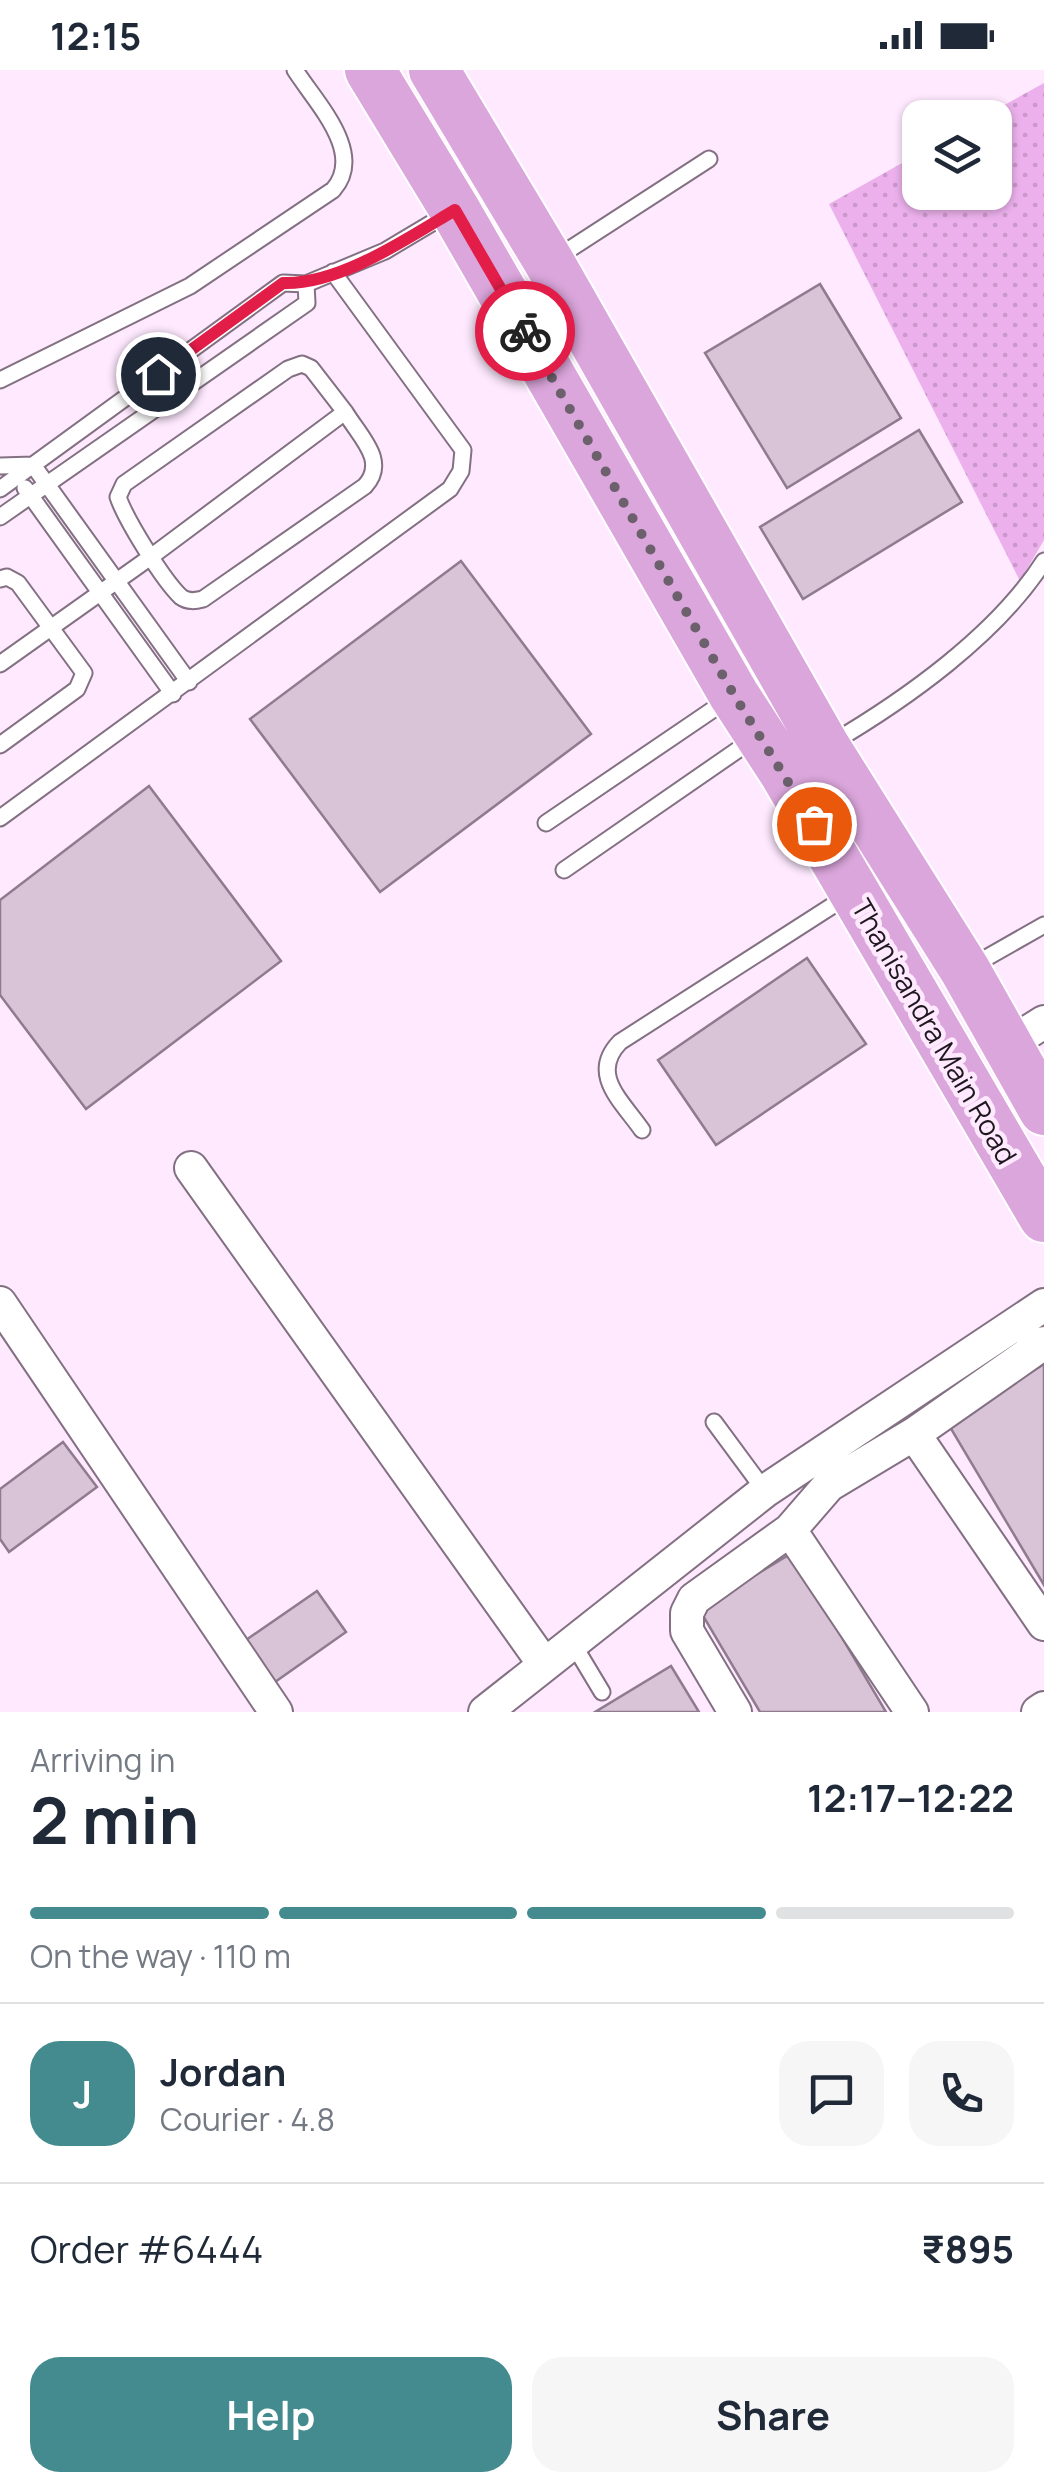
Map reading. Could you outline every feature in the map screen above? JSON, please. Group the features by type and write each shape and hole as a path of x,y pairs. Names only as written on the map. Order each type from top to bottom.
{"main road":[{"name":"Thanisandra Main Road","path":"370,70 785,745 964,970 1025,1034 1044,1110"},
{"name":"Thanisandra Main Road","path":"434,70 549,262 854,892 1044,1217"}],"street":[{"path":"191,1168 544,1664"},
{"path":"0,1303 276,1712"},
{"path":"485,1712 765,1491 1042,1311"},
{"path":"735,1712 686,1631 686,1613 694,1599 790,1530 829,1485 914,1434 1044,1344"},
{"path":"914,1434 1044,1624"},
{"path":"790,1530 912,1712"}],"lane":[{"path":"0,380 190,286 333,190 345,172 344,147 295,70"},
{"path":"549,262 709,159"},
{"path":"0,489 283,283 306,284 385,251 455,210"},
{"path":"0,818 450,489 461,471 463,450 334,272"},
{"path":"0,517 307,303 306,284"},
{"path":"302,364 312,368 345,412 376,461 376,475 366,486 204,599 183,599 122,508 118,496 124,484 288,369 302,364"},
{"path":"0,664 345,412"},
{"path":"33,464 188,682"},
{"path":"0,466 33,464"},
{"path":"16,477 172,694"},
{"path":"546,823 785,745 857,728 966,648 1026,590 1044,561"},
{"path":"0,579 7,577 18,583 84,673 76,688 0,745"},
{"path":"564,870 785,745"},
{"path":"642,1130 612,1086 605,1070 608,1054 620,1042 854,892"},
{"path":"964,970 1044,924"},
{"path":"714,1422 765,1491"},
{"path":"572,1642 602,1692"}],"shaded area":[{"path":"1044,83 1044,540 1020,581 829,204 902,163 902,210 1012,210 1012,101"}],"building":[{"path":"820,284 901,418 787,488 705,353"},
{"path":"919,430 962,502 803,599 760,527"},
{"path":"461,561 591,734 380,892 250,719"},
{"path":"149,786 281,961 86,1109 0,995 0,900"},
{"path":"807,958 866,1044 716,1145 658,1060"},
{"path":"1044,1364 1044,1585 947,1422"},
{"path":"63,1442 97,1487 9,1552 0,1539 0,1489"},
{"path":"792,1553 886,1712 760,1712 699,1609"},
{"path":"317,1591 346,1632 275,1682 246,1640"},
{"path":"671,1666 699,1712 595,1712"}],"way so far":[{"path":"525,331 758,736 814,824"}],"route":[{"path":"158,374 283,283 306,284 385,251 455,210 525,331"}]}
